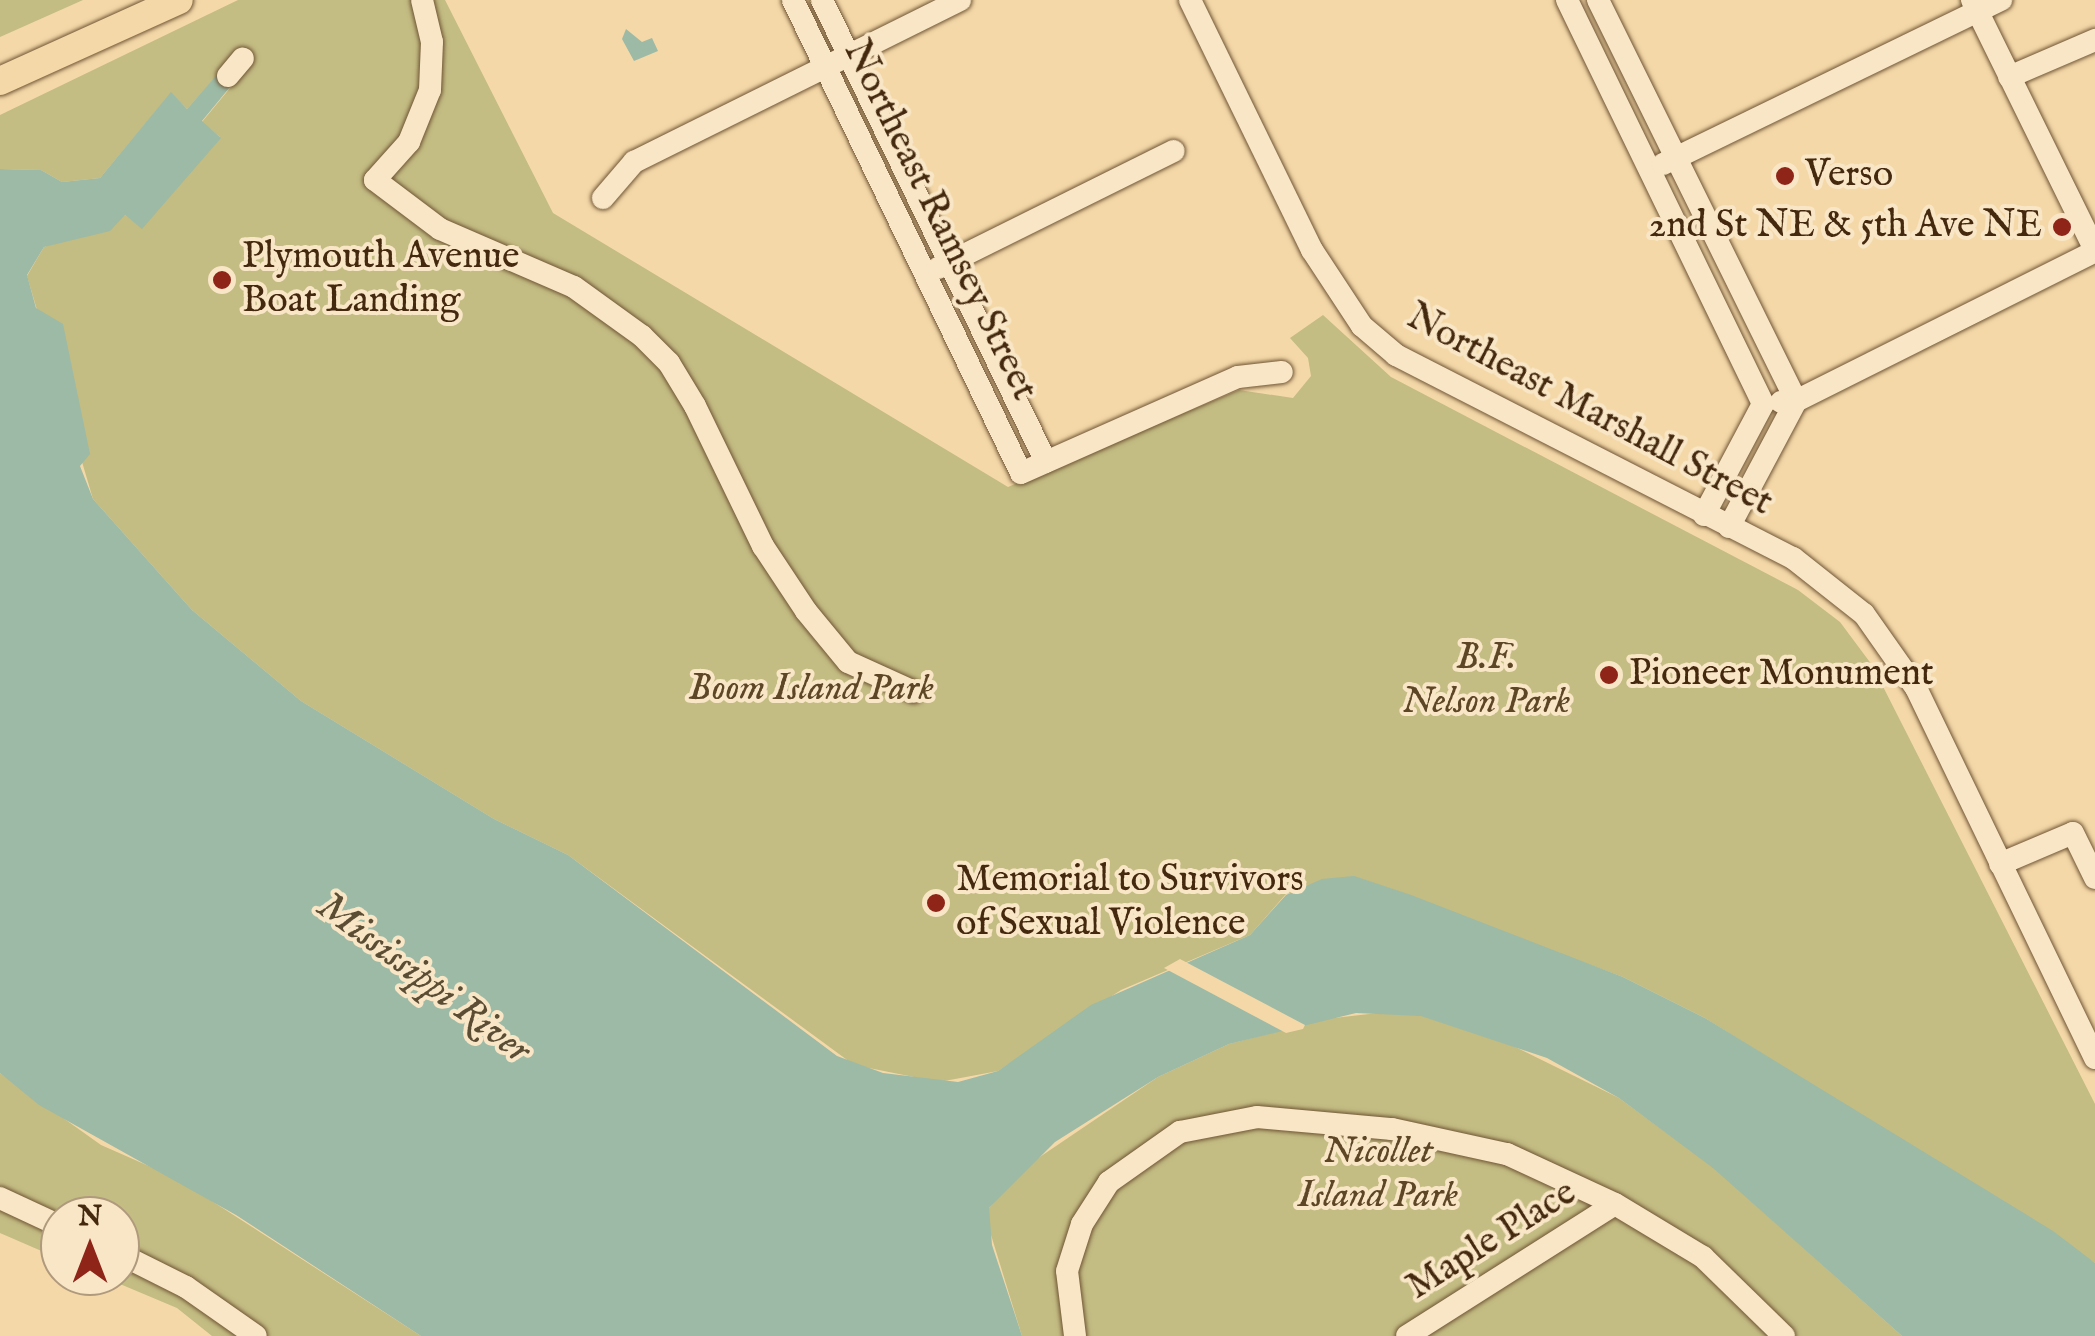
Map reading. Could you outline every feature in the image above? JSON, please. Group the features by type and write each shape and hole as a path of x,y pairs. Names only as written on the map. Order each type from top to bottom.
{"main road":[{"path":"0,81 180,0"}],"street":[{"path":"422,0 432,42 430,90 409,142 375,180 440,228 574,287 642,336 669,363 695,406 763,546 806,611 848,662 914,692"},
{"name":"Northeast Ramsey Street","path":"793,0 1021,473 1046,462 822,0"},
{"path":"603,198 634,162 960,0"},
{"name":"Northeast Marshall Street","path":"1190,0 1312,250 1362,326 1396,355 1830,583 1864,614 1916,688 2000,864 2088,1026 2095,1058"},
{"path":"1568,0 1762,404"},
{"path":"1598,0 1796,401"},
{"path":"1651,169 1974,6 2001,0"},
{"path":"1762,404 1796,401 2095,251 1974,6"},
{"path":"2010,76 2095,40"},
{"path":"926,274 1174,151"},
{"path":"1046,462 1238,376 1282,372"},
{"path":"1729,527 1796,401"},
{"path":"1704,515 1762,404"},
{"path":"2000,864 2074,833 2095,878"},
{"path":"1075,1336 1067,1296 1073,1246 1095,1201 1145,1151 1180,1132 1238,1118 1392,1128 1507,1154 1615,1204 1702,1257 1784,1336"},
{"path":"0,1198 40,1217"},
{"name":"Maple Place","path":"1407,1336 1615,1204"},
{"path":"140,1264 186,1287 256,1336"}],"green space":[{"path":"0,0 83,0 0,37"},
{"name":"Boom Island Park","path":"238,0 445,0 553,213 1008,487 1239,390 1293,398 1311,376 1308,358 1290,338 1323,315 1391,377 1798,590 1840,622 1872,665 2095,1104 2095,1263 1705,1018 1623,977 1354,877 1286,894 1250,935 1121,990 998,1071 939,1082 854,1065 568,855 494,819 301,701 192,610 93,499 27,276 44,247 125,215 142,228 220,137 202,122 235,82 222,70 187,109 171,93 100,178 62,182 41,170 0,169 0,115"},
{"name":"Nicollet Island Park","path":"1387,1012 1421,1015 1503,1041 1619,1098 1713,1167 1902,1336 1022,1336 988,1225 989,1208 1025,1167 1158,1077 1229,1044 1325,1019"},
{"path":"0,1073 101,1145 176,1178 421,1336 212,1336 177,1308 140,1292 140,1196 40,1196 40,1250 0,1233"}],"water":[{"path":"626,29 642,42 652,38 658,51 634,61 622,39"},
{"name":"Mississippi River","path":"222,69 235,81 202,121 221,138 142,229 125,215 110,231 44,247 27,275 36,308 63,324 90,454 80,466 93,499 192,610 301,701 494,819 568,855 837,1056 883,1073 958,1082 998,1071 1091,1005 1250,935 1286,895 1322,879 1354,876 1411,895 1623,977 1705,1018 2053,1231 2095,1263 2095,1336 1902,1336 1713,1168 1619,1098 1547,1058 1421,1016 1356,1013 1229,1044 1158,1077 1055,1142 989,1208 992,1245 1022,1336 421,1336 236,1215 39,1105 0,1073 0,169 41,170 62,182 100,178 171,92 187,109"}],"pier":[{"path":"1180,959 1305,1025 1303,1029 1286,1033 1164,968"}],"place":[{"name":"Verso","path":"1785,176"},
{"name":"2nd St NE & 5th Ave NE","path":"2062,227"},
{"name":"Plymouth Avenue Boat Landing","path":"222,280"},
{"name":"Pioneer Monument","path":"1609,675"},
{"name":"Memorial to Survivors of Sexual Violence","path":"936,903"}],"park label":[{"name":"B.F. Nelson Park","path":"1486,681"}]}
